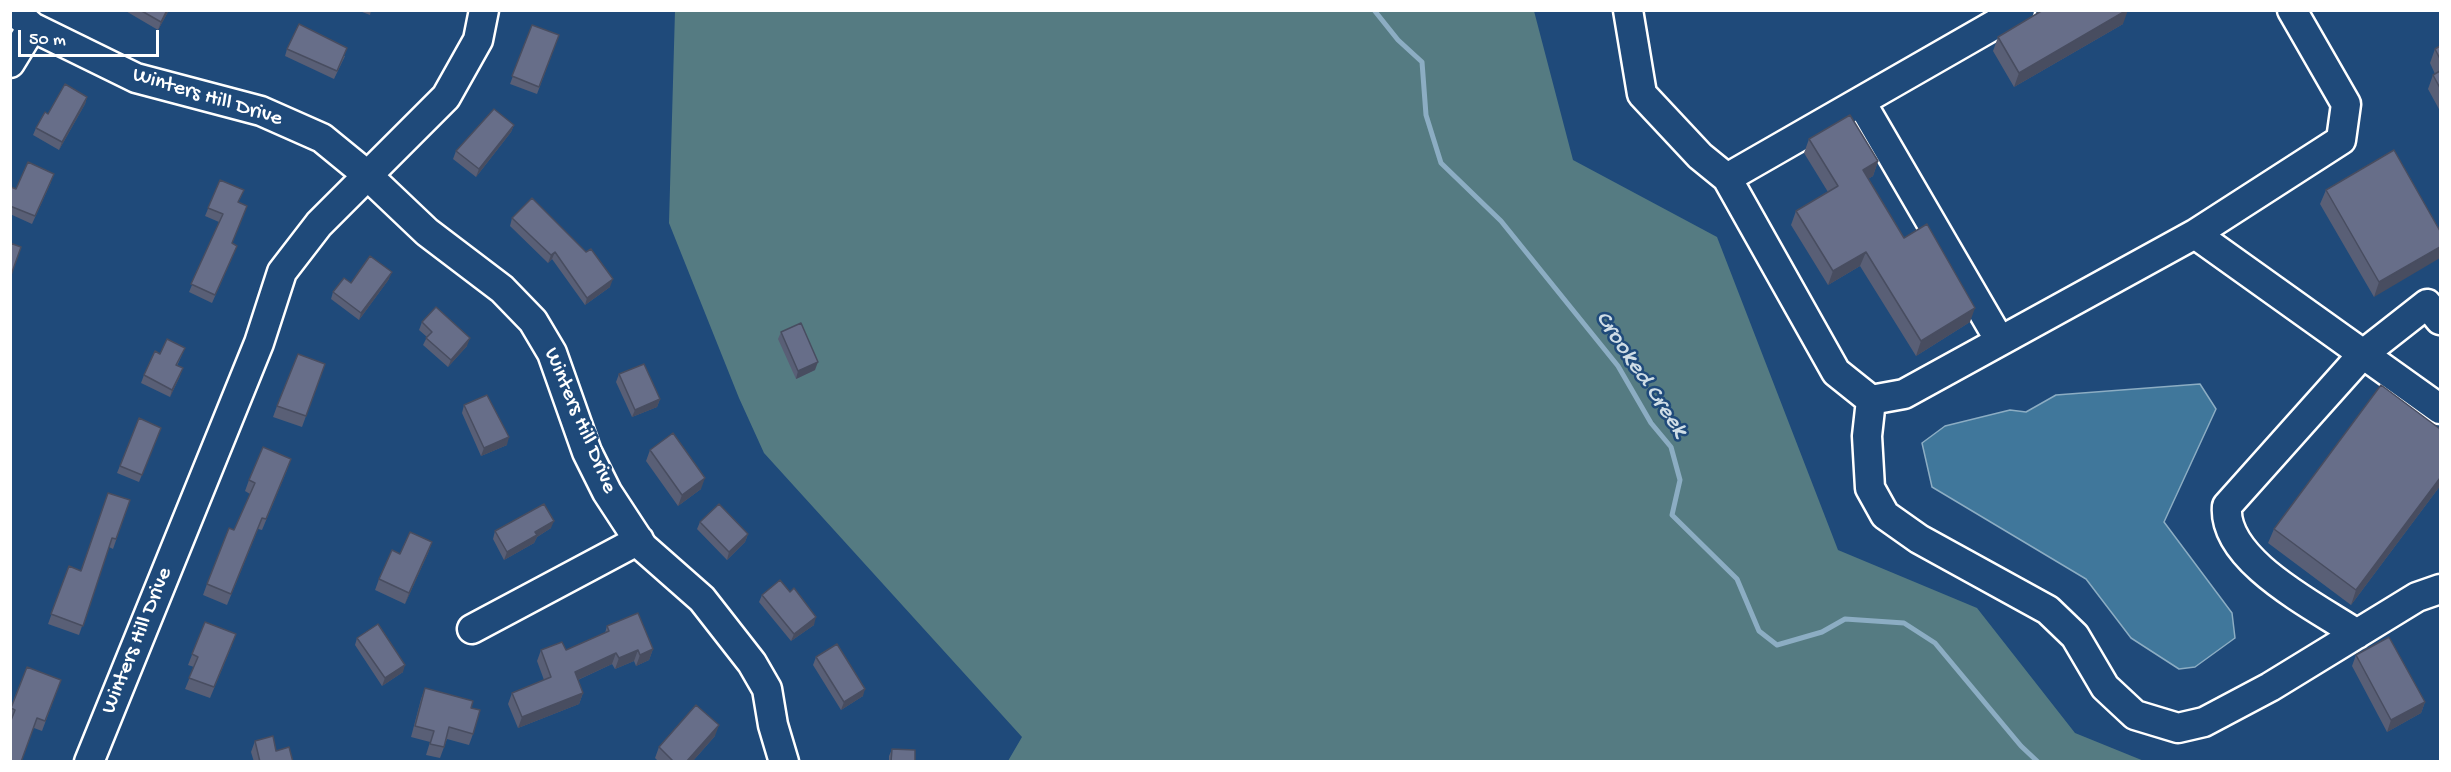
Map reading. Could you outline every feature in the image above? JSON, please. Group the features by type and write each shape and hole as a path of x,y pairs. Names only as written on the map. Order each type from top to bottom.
{"street":[{"name":"Winters Hill Drive","path":"89,762 260,343 282,272 319,224 366,174 446,97 478,40 484,10"},
{"path":"1628,10 1642,94 1700,156 1727,178 1836,372 1871,399 1904,394 2195,234 2341,140 2346,104 2292,10"},
{"path":"1727,178 1861,102 1977,22 2020,10"},
{"name":"Winters Hill Drive","path":"23,19 136,78 261,111 322,138 366,174 427,232 502,289 533,321 552,353 587,452 607,492 639,540 702,599 752,663 767,689 773,725 784,762"},
{"path":"10,63 23,19"},
{"path":"1861,102 2000,341"},
{"path":"2195,234 2362,355 2437,396"},
{"path":"2357,634 2259,568 2235,543 2226,521 2227,506 2362,355 2427,304 2440,320"},
{"path":"1871,399 1867,436 1870,488 1885,514 1919,538 2048,610 2075,636 2105,687 2135,715 2178,728 2204,722 2270,687 2417,597 2440,590"},
{"path":"472,629 639,540"}],"green space":[{"path":"675,11 1534,11 1573,160 1717,237 1838,550 1977,608 2075,733 2144,761 1008,761 1022,737 764,453 739,398 669,223"}],"water":[{"path":"2200,384 2216,409 2164,522 2232,613 2235,638 2195,667 2179,669 2131,638 2086,579 1932,487 1922,443 1945,426 2010,410 2026,412 2056,395"}],"building":[{"path":"140,10 167,10 161,22"},
{"path":"2043,10 2127,10 2019,73 1998,37"},
{"path":"299,24 347,48 337,71 287,49"},
{"path":"532,25 559,35 539,87 512,76"},
{"path":"2440,46 2440,59 2435,49"},
{"path":"2440,71 2440,88 2433,75"},
{"path":"65,84 87,97 62,142 36,128 45,112 48,114"},
{"path":"494,109 514,125 479,169 456,151"},
{"path":"1850,115 1878,161 1863,170 1904,238 1927,224 1975,308 1921,341 1866,252 1833,271 1796,211 1838,186 1809,139"},
{"path":"2394,150 2440,231 2440,247 2379,282 2326,190"},
{"path":"28,162 54,174 35,216 10,206 10,189 11,187 16,189"},
{"path":"220,180 244,190 238,202 247,206 232,243 237,246 215,295 191,284 223,214 208,208"},
{"path":"532,198 586,252 591,249 613,279 587,298 555,252 551,255 512,218"},
{"path":"10,243 21,247 10,278"},
{"path":"370,256 392,272 361,313 333,292 344,278 351,283"},
{"path":"436,307 470,338 451,360 426,338 432,332 422,322"},
{"path":"801,323 818,362 798,371 781,332"},
{"path":"167,339 185,348 176,365 183,368 172,390 144,375 155,351 160,354"},
{"path":"298,354 325,364 306,416 277,406"},
{"path":"644,364 660,399 635,410 619,374"},
{"path":"2381,385 2440,429 2440,478 2356,590 2274,529"},
{"path":"487,395 509,437 484,448 464,405"},
{"path":"139,418 161,428 142,475 120,466"},
{"path":"673,433 705,478 682,495 650,450"},
{"path":"263,447 291,459 266,519 262,518 231,594 207,584 229,528 234,530 255,483 249,480"},
{"path":"108,493 130,500 116,539 112,538 83,626 51,614 69,566 81,571"},
{"path":"544,504 554,521 535,532 537,535 507,552 495,531"},
{"path":"719,504 748,534 729,552 700,522"},
{"path":"410,532 432,542 409,593 379,579 392,550 400,554"},
{"path":"780,580 790,592 794,588 816,617 794,634 762,595"},
{"path":"638,613 653,649 640,655 638,650 619,658 616,653 575,672 583,693 522,717 512,693 551,677 541,650 562,642 566,650 609,631 607,626"},
{"path":"205,622 236,634 214,687 189,678 198,657 192,654"},
{"path":"378,624 405,665 385,678 357,638"},
{"path":"2389,637 2425,702 2391,720 2356,655"},
{"path":"837,644 865,689 844,702 816,657"},
{"path":"27,667 61,680 45,721 37,718 21,762 10,762 10,723 15,710 11,708"},
{"path":"425,688 473,701 471,708 480,710 473,734 449,727 444,747 430,744 434,731 415,726"},
{"path":"696,705 719,725 686,762 674,762 659,747"},
{"path":"273,736 276,751 289,747 293,762 260,762 255,741"},
{"path":"892,749 915,750 915,762 891,762"}],"waterway":[{"name":"Crooked Creek","path":"1374,10 1398,40 1422,62 1426,115 1441,163 1501,221 1618,366 1651,423 1671,447 1680,480 1672,515 1737,579 1759,631 1777,645 1822,632 1845,619 1904,623 1935,643 2021,746 2038,762"}]}
